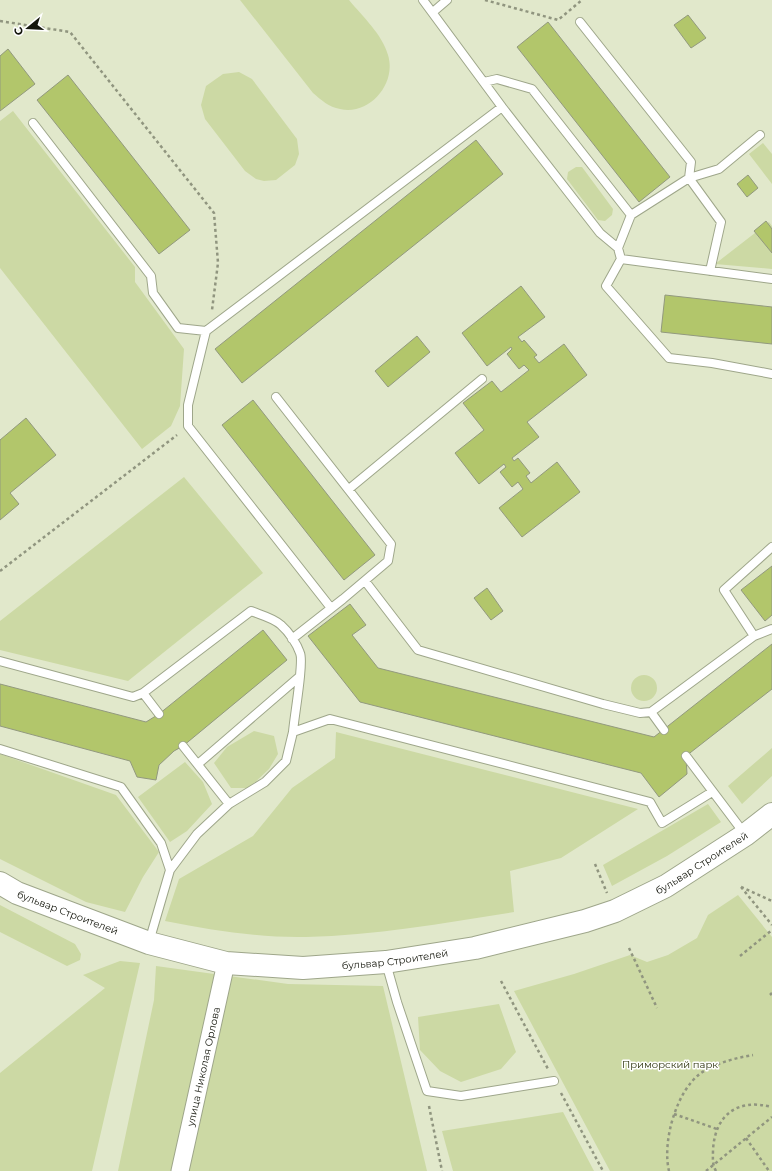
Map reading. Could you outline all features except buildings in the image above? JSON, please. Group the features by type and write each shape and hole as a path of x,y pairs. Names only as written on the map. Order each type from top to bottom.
{"street":[{"name":"бульвар Строителей","path":"0,883 17,893 149,943 226,963 303,968 386,962 475,948 615,911 666,886 745,835 772,814"},
{"name":"улица Николая Орлова","path":"180,1171 226,963"}],"lane":[{"path":"423,0 502,107 600,233 618,248 621,259 606,286 669,358 712,363 772,374"},
{"path":"433,12 447,0"},
{"path":"580,22 691,162 689,178 721,222 710,271"},
{"path":"484,82 498,79 532,89 631,215"},
{"path":"331,608 188,426 188,404 206,331 502,107"},
{"path":"33,123 151,276 153,293 178,328 206,331"},
{"path":"618,248 631,215 689,178 719,169 760,135"},
{"path":"621,259 772,279"},
{"path":"349,489 482,379"},
{"path":"276,397 391,544 388,561 292,639"},
{"path":"754,636 724,590 772,547"},
{"path":"365,581 418,650 603,704 640,713 651,712 754,636 772,629"},
{"path":"0,661 133,697 143,693 251,611 281,624 301,654 302,666 299,677 293,732 286,761 265,782 229,804 197,834 170,870 149,943"},
{"path":"198,764 299,677"},
{"path":"143,693 159,714"},
{"path":"651,712 664,730"},
{"path":"293,732 330,719 650,802 662,823 712,792"},
{"path":"183,746 229,804"},
{"path":"0,749 121,787 161,843 170,870"},
{"path":"686,756 745,835"},
{"path":"386,962 397,1002 427,1091 461,1096 554,1081"}],"path":[{"path":"485,0 558,20 582,0"},
{"path":"0,21 70,32 214,213 218,264 210,322 206,331"},
{"path":"0,571 188,426"},
{"path":"595,864 607,893"},
{"path":"772,901 741,887 772,925"},
{"path":"740,956 772,930"},
{"path":"629,948 656,1008"},
{"path":"670,1171 667,1140 674,1114 690,1082 701,1073 720,1063 753,1055"},
{"path":"427,1091 442,1171"},
{"path":"716,1171 713,1166 714,1139 719,1123 728,1112 744,1106 763,1104 772,1107"},
{"path":"674,1114 717,1129"},
{"path":"706,1171 772,1117"},
{"path":"746,1138 768,1171"}],"green space":[{"path":"240,0 349,0 372,26 385,47 390,66 384,87 378,96 361,108 351,110 340,109 322,101 313,93"},
{"path":"239,72 252,79 297,139 299,154 295,165 276,180 264,181 256,179 245,171 205,119 201,105 206,86 223,74"},
{"path":"13,111 135,267 135,282 184,349 180,406 171,426 142,449 0,268 0,121"},
{"path":"763,143 772,154 772,184 749,154"},
{"path":"576,167 582,167 613,209 612,215 605,221 598,220 567,179 568,172"},
{"path":"769,222 772,226 772,269 715,264"},
{"path":"184,477 263,573 128,681 0,650 0,621"},
{"path":"644,675 653,679 657,688 653,697 644,701 635,697 631,688 635,679"},
{"path":"254,731 274,736 278,754 269,769 249,788 231,788 214,763 227,747"},
{"path":"336,732 638,809 561,858 510,871 514,912 384,931 306,937 235,933 165,921 179,879 253,836 292,788 335,758"},
{"path":"772,748 772,776 742,804 728,786"},
{"path":"0,754 116,795 159,852 143,877 125,912 86,902 0,859"},
{"path":"185,762 203,782 212,804 187,831 170,842 138,797"},
{"path":"708,804 721,822 667,856 612,886 603,865"},
{"name":"Приморский парк","path":"738,895 772,937 772,1171 610,1171 514,991 574,974 630,955 647,962 668,955 697,938 708,915"},
{"path":"0,905 75,944 81,954 80,960 67,966 0,932"},
{"path":"120,961 140,963 92,1171 0,1171 0,1073 105,988 83,975"},
{"path":"156,966 288,984 383,986 427,1171 118,1171 154,1000"},
{"path":"499,1004 516,1052 501,1069 461,1082 440,1071 420,1050 418,1017"},
{"path":"563,1112 594,1171 453,1171 442,1131"}]}
